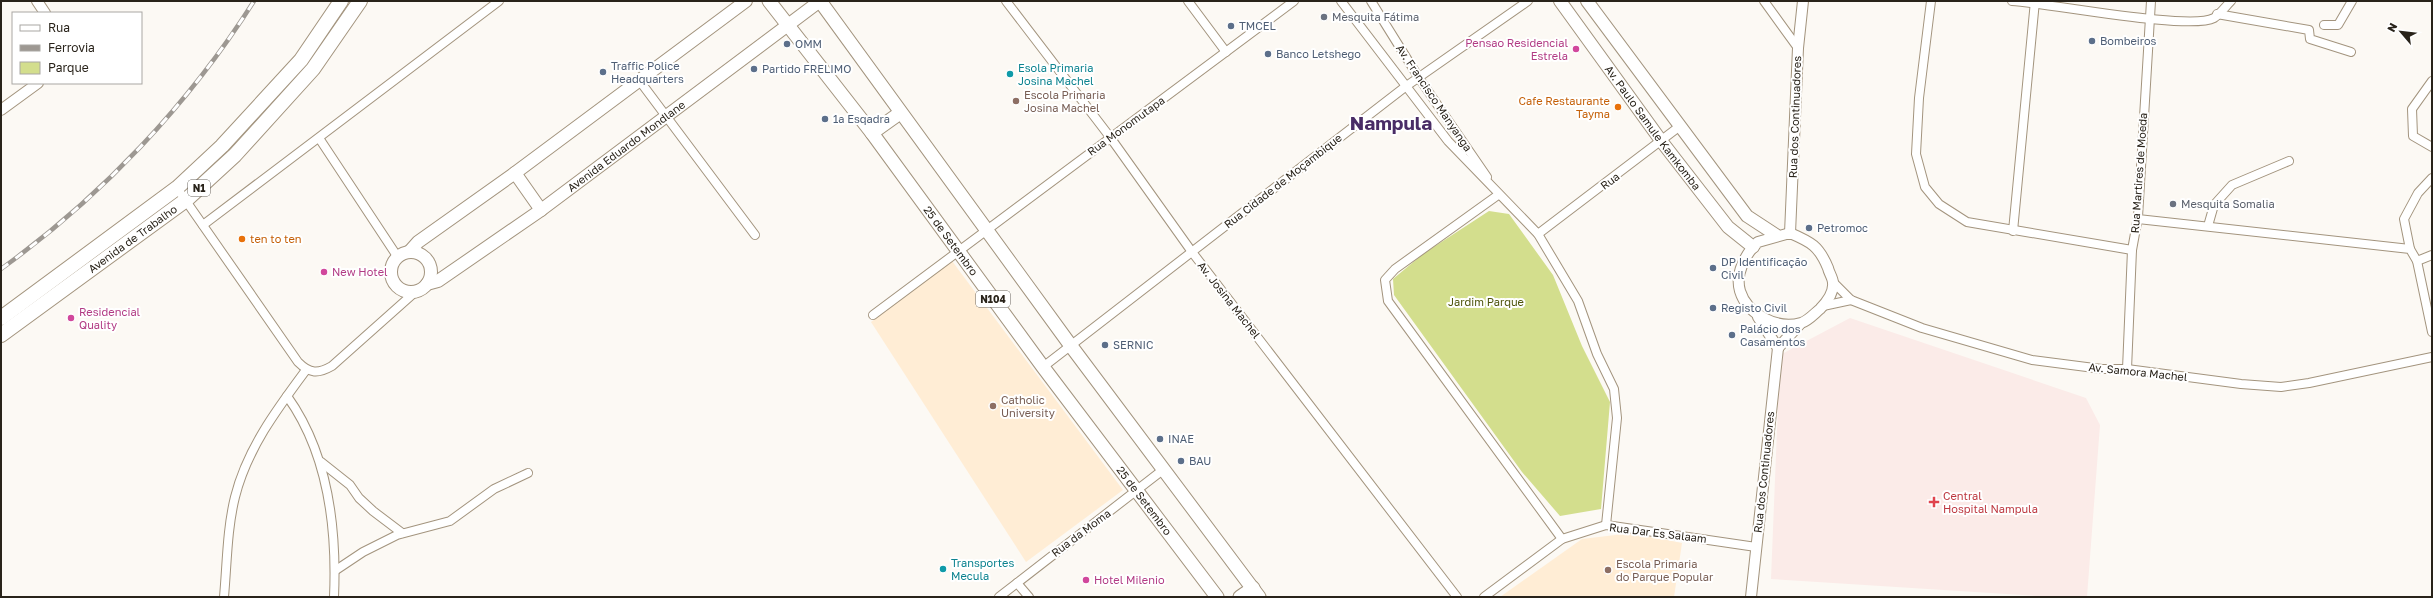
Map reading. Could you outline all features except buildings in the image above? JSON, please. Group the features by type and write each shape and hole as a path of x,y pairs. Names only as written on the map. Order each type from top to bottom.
{"highway":[{"name":"Avenida de Trabalho","path":"1,318 177,188 222,146 301,60 341,1"},
{"name":"Avenida de Trabalho","path":"1,335 186,200 235,156 313,69 360,1"},
{"path":"301,60 313,69"}],"main road":[{"path":"410,251 420,254 429,263 431,275 425,287 414,293 401,291 392,282 390,269 397,256 410,251 418,242 515,174 746,1"},
{"name":"25 de Setembro","path":"769,1 872,133 1043,367 1217,597"},
{"path":"820,1 1071,346 1256,593 1240,597"},
{"name":"Avenida Eduardo Mondlane","path":"427,284 438,281 541,210 820,1"},
{"name":"Av. Paulo Samule Kamkomba","path":"1560,1 1662,142 1728,227 1753,247"},
{"name":"Av. Paulo Samule Kamkomba","path":"1587,1 1747,216 1776,235"},
{"path":"872,133 900,112"},
{"path":"515,174 541,210"}],"street":[{"path":"37,1 44,12"},
{"path":"203,225 499,1"},
{"name":"Av. Josina Machel","path":"1006,1 1110,137 1192,252 1457,597"},
{"path":"1188,1 1226,52"},
{"name":"Rua Monomutapa","path":"873,315 958,250 1294,1"},
{"name":"Av. Francisco Manyanga","path":"1340,1 1448,141 1498,195 1538,234 1578,301 1597,354 1614,389 1617,418 1616,442 1606,525"},
{"name":"Av. Francisco Manyanga","path":"1371,1 1419,78 1498,195"},
{"name":"Rua Cidade de Moçambique","path":"1043,367 1405,87 1528,1"},
{"path":"1764,1 1798,48"},
{"name":"Rua dos Continuadores","path":"1790,233 1798,48 1804,1"},
{"path":"1931,1 1916,154 1925,187 1939,204 1966,222 2132,250"},
{"path":"2012,1 2035,2 2149,19 2191,22 2213,18 2231,1"},
{"name":"Rua Martires de Moeda","path":"2127,369 2132,250 2138,219 2151,1"},
{"path":"2324,24 2338,24 2352,1"},
{"path":"2013,231 2035,2"},
{"path":"2217,14 2309,30 2310,39 2351,52"},
{"path":"639,80 755,235"},
{"path":"2432,81 2412,109 2413,136 2432,147"},
{"path":"1,110 37,84"},
{"name":"Rua","path":"1538,234 1662,142 1680,126"},
{"path":"319,138 397,256"},
{"path":"2208,226 2214,205 2232,185 2289,162"},
{"path":"2432,178 2418,193 2404,219 2410,249 2417,261 2432,332"},
{"path":"177,188 298,362 306,370 321,372 332,366 414,293"},
{"path":"1498,195 1395,269 1385,280 1388,300 1562,539"},
{"path":"2138,219 2410,249"},
{"path":"1833,282 1831,296 1823,306 1809,319 1800,324 1778,348 1758,317 1742,297 1737,281 1741,268 1753,247 1758,242 1776,235 1790,233 1811,242 1822,254 1833,282 1851,300"},
{"path":"2417,261 2432,255"},
{"path":"1823,306 1851,300"},
{"name":"Av. Samora Machel","path":"1851,300 1922,328 2032,360 2102,369 2127,369 2241,384 2282,387 2309,383 2432,357"},
{"path":"1758,317 1777,323 1800,324"},
{"name":"Rua dos Continuadores","path":"1751,597 1778,348"},
{"path":"224,597 235,496 253,447 306,370"},
{"path":"287,396 301,415 321,462 327,490 336,570 334,597"},
{"path":"321,462 350,485 359,498 373,511 402,533"},
{"name":"Rua da Moma","path":"999,597 1164,469"},
{"path":"336,570 363,552 402,533 450,521 498,487 528,473"},
{"name":"Rua Dar Es Salaam","path":"1484,597 1562,539 1606,525 1756,547"},
{"path":"1017,583 1029,597"}],"shaded area":[{"name":"Catholic University","path":"952,261 1123,490 1026,562 871,322"},
{"name":"Central Hospital Nampula","path":"1850,318 2086,398 2100,425 2087,597 2053,597 1771,579 1780,355"},
{"name":"Escola Primaria do Parque Popular","path":"1632,533 1682,543 1674,597 1500,597 1582,539"}],"green space":[{"name":"Jardim Parque","path":"1489,211 1509,214 1553,275 1582,346 1610,402 1601,509 1560,516 1522,472 1394,295 1393,279 1423,254"}],"railway":[{"path":"1,269 74,211 141,147 201,76 229,39 254,1"}],"place":[{"name":"Mesquita Fátima","path":"1324,17"},
{"name":"TMCEL","path":"1231,26"},
{"name":"Bombeiros","path":"2092,41"},
{"name":"OMM","path":"787,44"},
{"name":"Pensao Residencial Estrela","path":"1576,49"},
{"name":"Banco Letshego","path":"1268,54"},
{"name":"Partido FRELIMO","path":"754,69"},
{"name":"Traffic Police Headquarters","path":"603,72"},
{"name":"Esola Primaria Josina Machel","path":"1010,74"},
{"name":"Escola Primaria Josina Machel","path":"1016,101"},
{"name":"Cafe Restaurante Tayma","path":"1618,107"},
{"name":"1a Esqadra","path":"825,119"},
{"name":"Mesquita Somalia","path":"2173,204"},
{"name":"Petromoc","path":"1809,228"},
{"name":"ten to ten","path":"242,239"},
{"name":"DP Identificação Civil","path":"1713,268"},
{"name":"New Hotel","path":"324,272"},
{"name":"Registo Civil","path":"1713,308"},
{"name":"Residencial Quality","path":"71,318"},
{"name":"Palácio dos Casamentos","path":"1732,335"},
{"name":"SERNIC","path":"1105,345"},
{"name":"Catholic University","path":"993,406"},
{"name":"INAE","path":"1160,439"},
{"name":"BAU","path":"1181,461"},
{"name":"Central Hospital Nampula","path":"1934,502"},
{"name":"Transportes Mecula","path":"943,569"},
{"name":"Escola Primaria do Parque Popular","path":"1608,570"},
{"name":"Hotel Milenio","path":"1086,580"}],"district":[{"name":"Nampula","path":"1391,123"}]}
